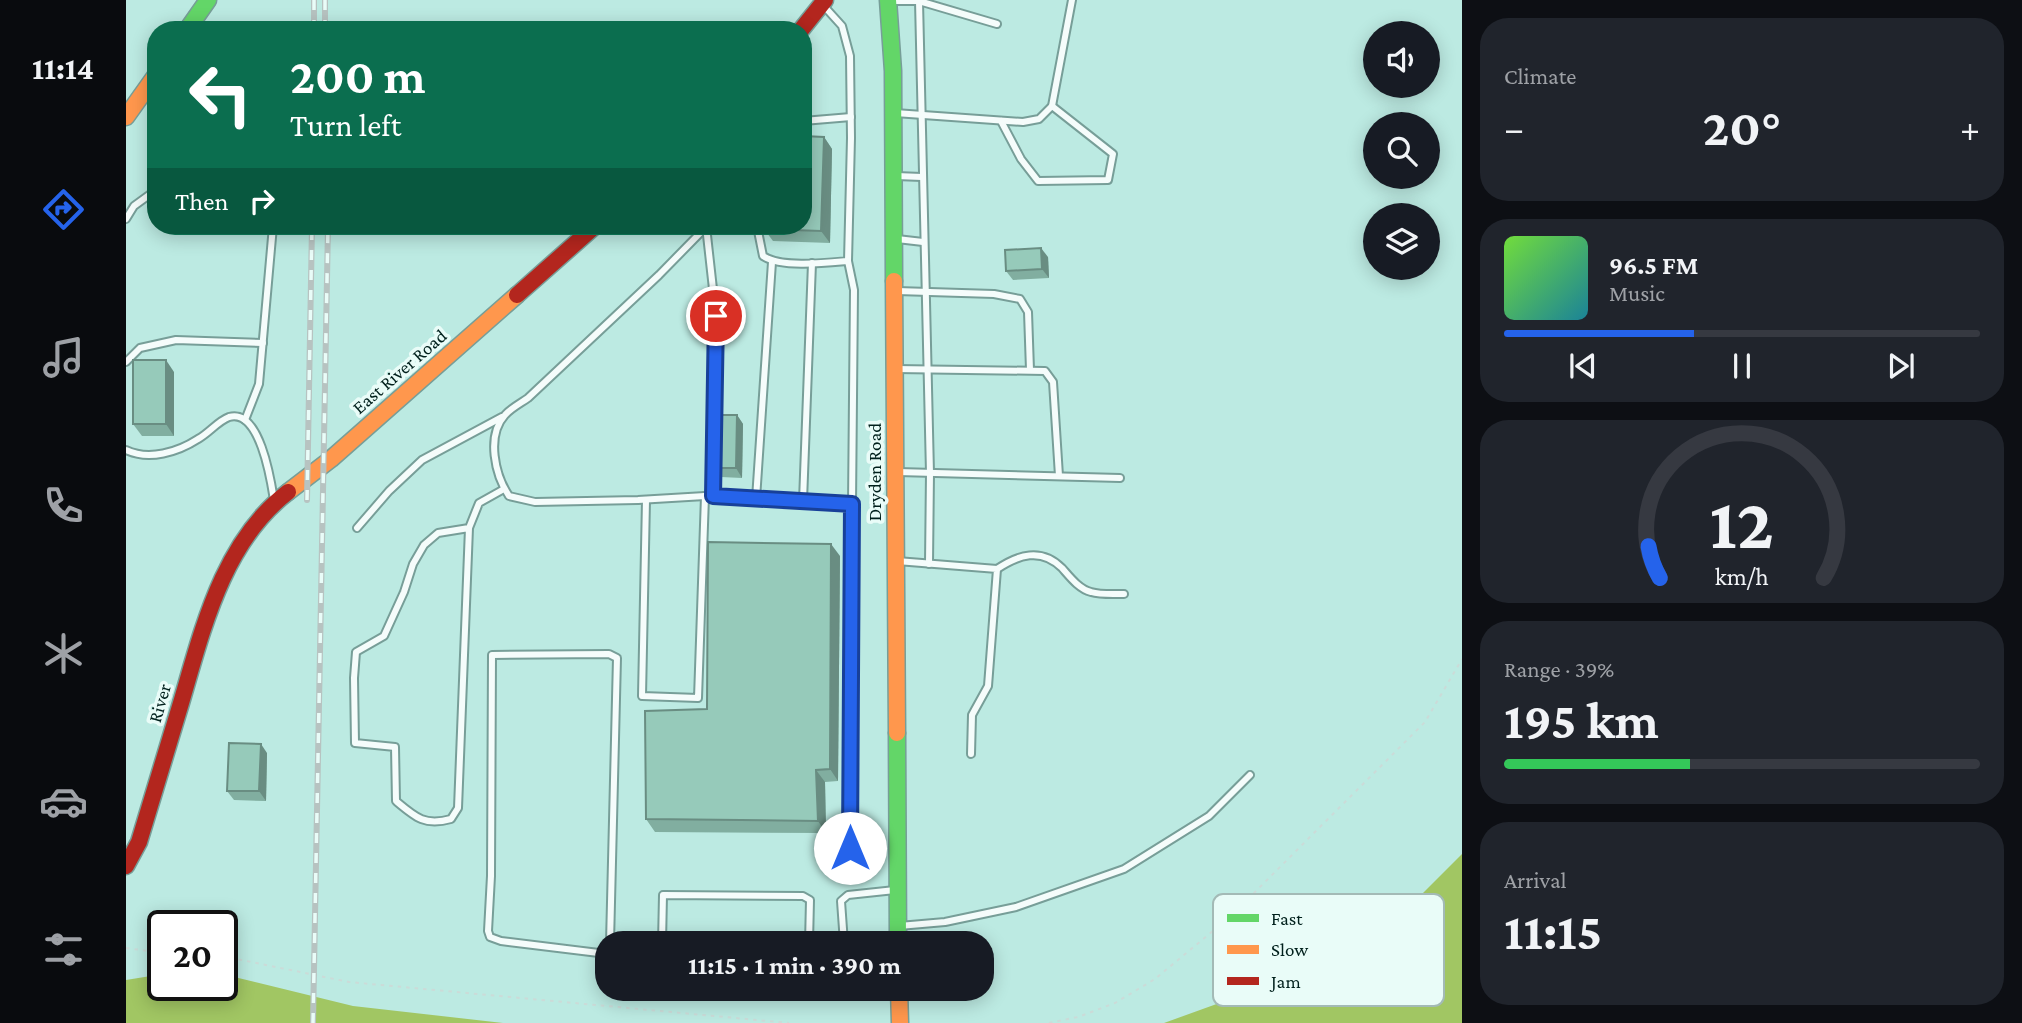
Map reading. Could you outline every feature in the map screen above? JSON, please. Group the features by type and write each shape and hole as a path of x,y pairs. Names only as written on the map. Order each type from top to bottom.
{"main road":[{"path":"193,21 208,0"},
{"name":"Dryden Road","path":"888,1 893,113 897,931"},
{"path":"808,21 824,2"},
{"path":"126,117 147,88"},
{"name":"East River Road","path":"235,553 275,502 331,459 585,235"},
{"name":"River","path":"126,866 139,842 208,611 235,553"},
{"path":"899,1001 900,1023"}],"lane":[{"path":"893,113 1023,122 1040,119 1052,106 1072,0"},
{"path":"888,1 919,1 997,24"},
{"path":"919,1 930,473 929,564"},
{"path":"824,2 842,26 850,57 848,261 854,290 850,848"},
{"path":"1001,121 1021,159 1038,181 1108,180 1113,154 1052,106"},
{"path":"812,120 851,117"},
{"path":"893,176 922,177"},
{"path":"126,219 134,206 147,197"},
{"path":"245,420 258,384 271,235"},
{"path":"357,528 389,491 422,460 504,416 528,398 659,275 697,235"},
{"path":"646,500 642,696 698,698 716,316 707,235"},
{"path":"759,235 763,257 772,262 848,261"},
{"path":"894,239 923,242"},
{"path":"756,499 772,262"},
{"path":"803,501 812,263"},
{"path":"894,291 994,294 1020,299 1028,312 1030,370"},
{"path":"126,362 140,348 176,340 262,343"},
{"path":"894,369 1045,371 1053,382 1059,476"},
{"path":"126,450 138,456 168,453 198,440 227,418 237,416 245,420 256,434 267,459 275,502"},
{"path":"504,416 494,448 496,472 509,496 534,502 709,496 852,504"},
{"path":"894,472 1120,478"},
{"path":"469,528 438,533 424,545 412,564 404,592 384,636 356,652 355,743 395,747 396,800 416,818 436,823 451,819 458,808 469,528 479,503 504,489"},
{"path":"895,561 997,569 1015,557 1027,554 1059,565 1074,583 1091,592 1124,594"},
{"path":"971,754 972,715 988,686 997,569"},
{"path":"595,952 490,937 488,932 491,876 492,655 609,654 617,658 610,931"},
{"path":"897,926 945,922 1016,906 1124,869 1209,816 1250,775"},
{"path":"843,931 841,901 848,895 896,890"},
{"path":"662,931 663,895 750,895 803,896 810,900 809,931"}],"path":[{"path":"1253,894 1425,722 1462,659"},
{"path":"1049,1023 1078,1017 1115,1003 1155,979 1213,931"},
{"path":"126,948 147,951"},
{"path":"238,959 349,982 789,1023"}],"shaded area":[{"path":"1462,854 1462,1023 1164,1023 1213,1005 1444,1006 1444,894 1422,894"},
{"path":"147,977 147,1001 238,1001 238,978 353,1006 503,1023 126,1023 126,980"}],"building":[{"path":"812,136 824,137 821,231 812,231"},
{"path":"1041,248 1042,269 1006,271 1005,250"},
{"path":"133,360 166,360 166,424 133,424"},
{"path":"715,415 737,415 736,468 714,468"},
{"path":"708,542 831,544 830,769 816,770 818,821 646,819 645,711 707,709"},
{"path":"229,743 261,744 259,791 227,791"}],"railway":[{"path":"314,0 314,21"},
{"path":"325,0 325,21"},
{"path":"307,500 312,235"},
{"path":"313,1023 328,235"}],"traffic: fast":[{"path":"193,21 208,0"},
{"path":"888,0 893,71 894,281"},
{"path":"897,733 898,931"}],"traffic: slow":[{"path":"126,117 147,88"},
{"path":"894,281 897,733"},
{"path":"288,492 331,459 517,295"},
{"path":"899,1001 900,1023"}],"traffic: jam":[{"path":"808,21 825,0"},
{"path":"517,295 585,235"},
{"path":"126,866 139,842 207,616 218,588 247,536 266,512 288,492"}],"route":[{"path":"716,316 713,496 852,504 850,848"}]}
